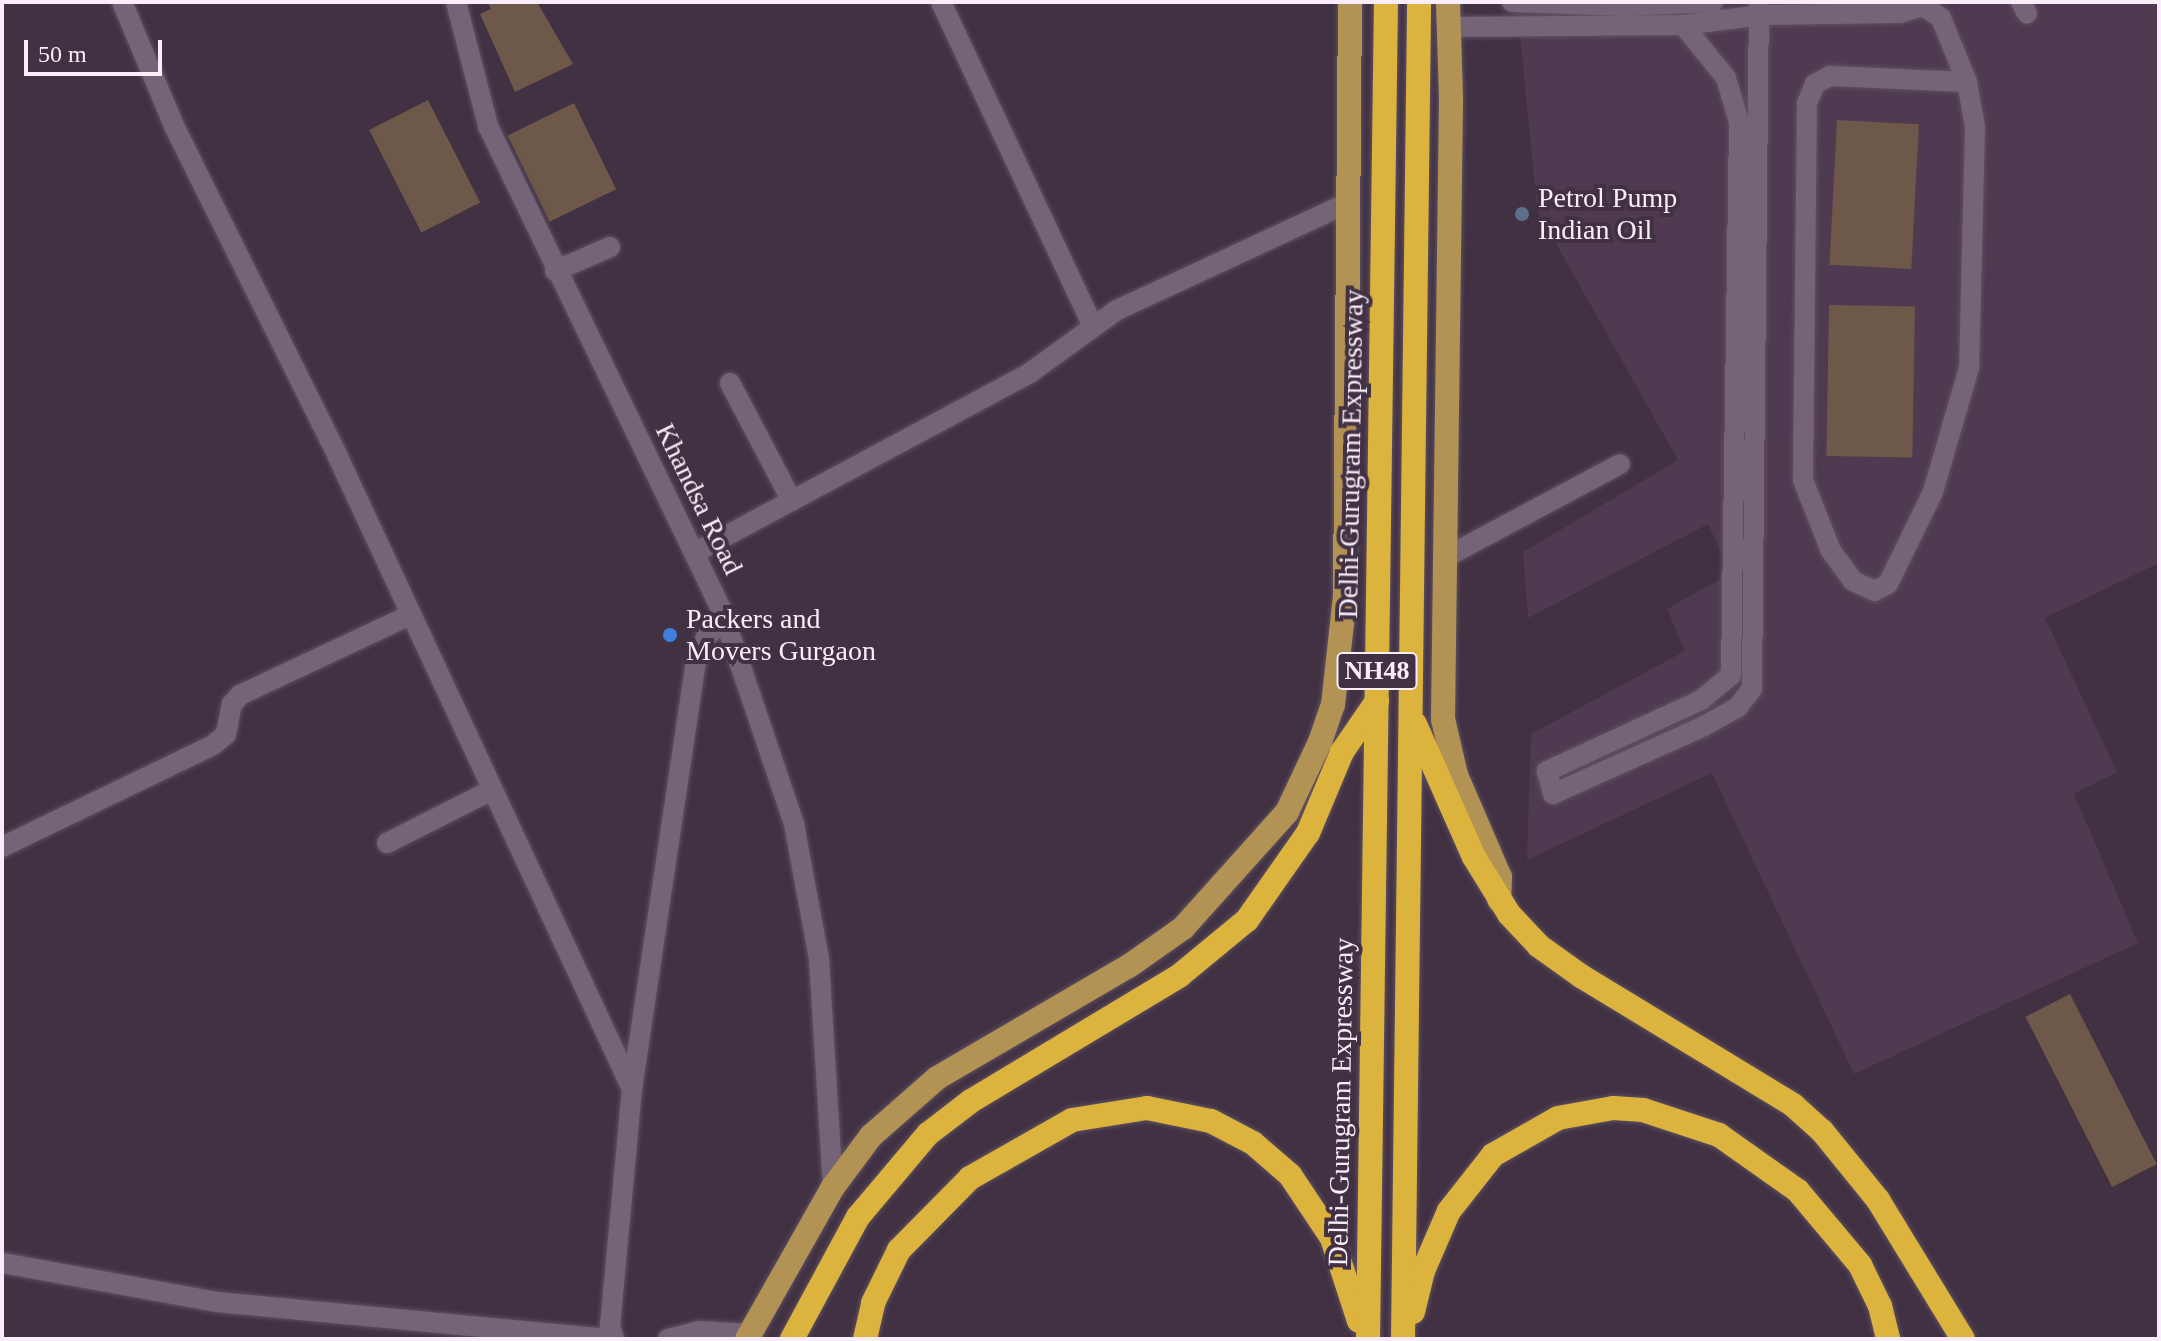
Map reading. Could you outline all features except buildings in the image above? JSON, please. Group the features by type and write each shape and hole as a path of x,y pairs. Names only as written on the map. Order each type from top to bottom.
{"highway":[{"name":"Delhi-Gurugram Expressway","path":"1366,1339 1386,2"},
{"name":"NH48","path":"1405,1339 1419,2"},
{"path":"792,1339 858,1217 928,1134 971,1101 1179,976 1247,920 1308,833 1342,752 1377,701"},
{"path":"1411,714 1499,900 1539,946 1581,976 1793,1105 1822,1131 1878,1200 1963,1339"},
{"path":"865,1339 873,1303 899,1250 970,1178 1072,1120 1147,1108 1211,1121 1253,1143 1290,1175 1332,1238 1366,1339"},
{"path":"1405,1339 1433,1244 1467,1183 1493,1155 1536,1128 1580,1112 1613,1108 1689,1121 1772,1169 1820,1214 1860,1265 1880,1306 1888,1339"}],"main road":[{"path":"748,1337 833,1187 871,1136 937,1078 1129,966 1183,928 1287,812 1333,705 1345,596 1350,2"},
{"path":"1448,2 1444,733 1456,775 1496,864 1499,900"}],"street":[{"path":"122,2 180,138 321,420 632,1089"},
{"name":"Khandsa Road","path":"456,2 488,126 555,271 696,552 725,618 794,824 819,959 833,1187"},
{"path":"941,2 1092,325"},
{"path":"1512,2 1713,2"},
{"path":"1448,27 1683,25 1760,9 1900,13 1921,4 1941,18 1967,82 1975,127 1969,368 1933,492 1888,584 1875,591 1853,581 1831,551 1803,480 1807,103 1815,84 1830,76 1967,82"},
{"path":"1727,682 1547,771 1553,794 1646,755 1737,708 1748,697 1756,663 1760,9"},
{"path":"1683,25 1726,78 1739,122 1736,574 1727,682"},
{"path":"696,552 1057,357 1092,325 1347,203"},
{"path":"555,271 610,247"},
{"path":"730,383 792,501"},
{"path":"1446,557 1620,464"},
{"path":"2,847 213,745 226,734 232,704 245,691 410,615"},
{"path":"614,1339 610,1326 632,1089 696,662 706,637 725,618"},
{"path":"1727,682 1748,697"},
{"path":"387,843 492,790"},
{"path":"2,1263 217,1302 605,1339"},
{"path":"668,1339 699,1331 748,1337"}],"shaded area":[{"path":"1517,2 2159,2 2159,563 2045,618 2117,772 2074,794 2138,943 1854,1074 1712,773 1527,860 1531,734 1685,651 1667,609 1731,573 1708,524 1528,618 1523,552 1678,460 1537,210"}],"place":[{"name":"Petrol Pump Indian Oil","path":"1522,214"},
{"name":"Packers and Movers Gurgaon","path":"670,635"}]}
